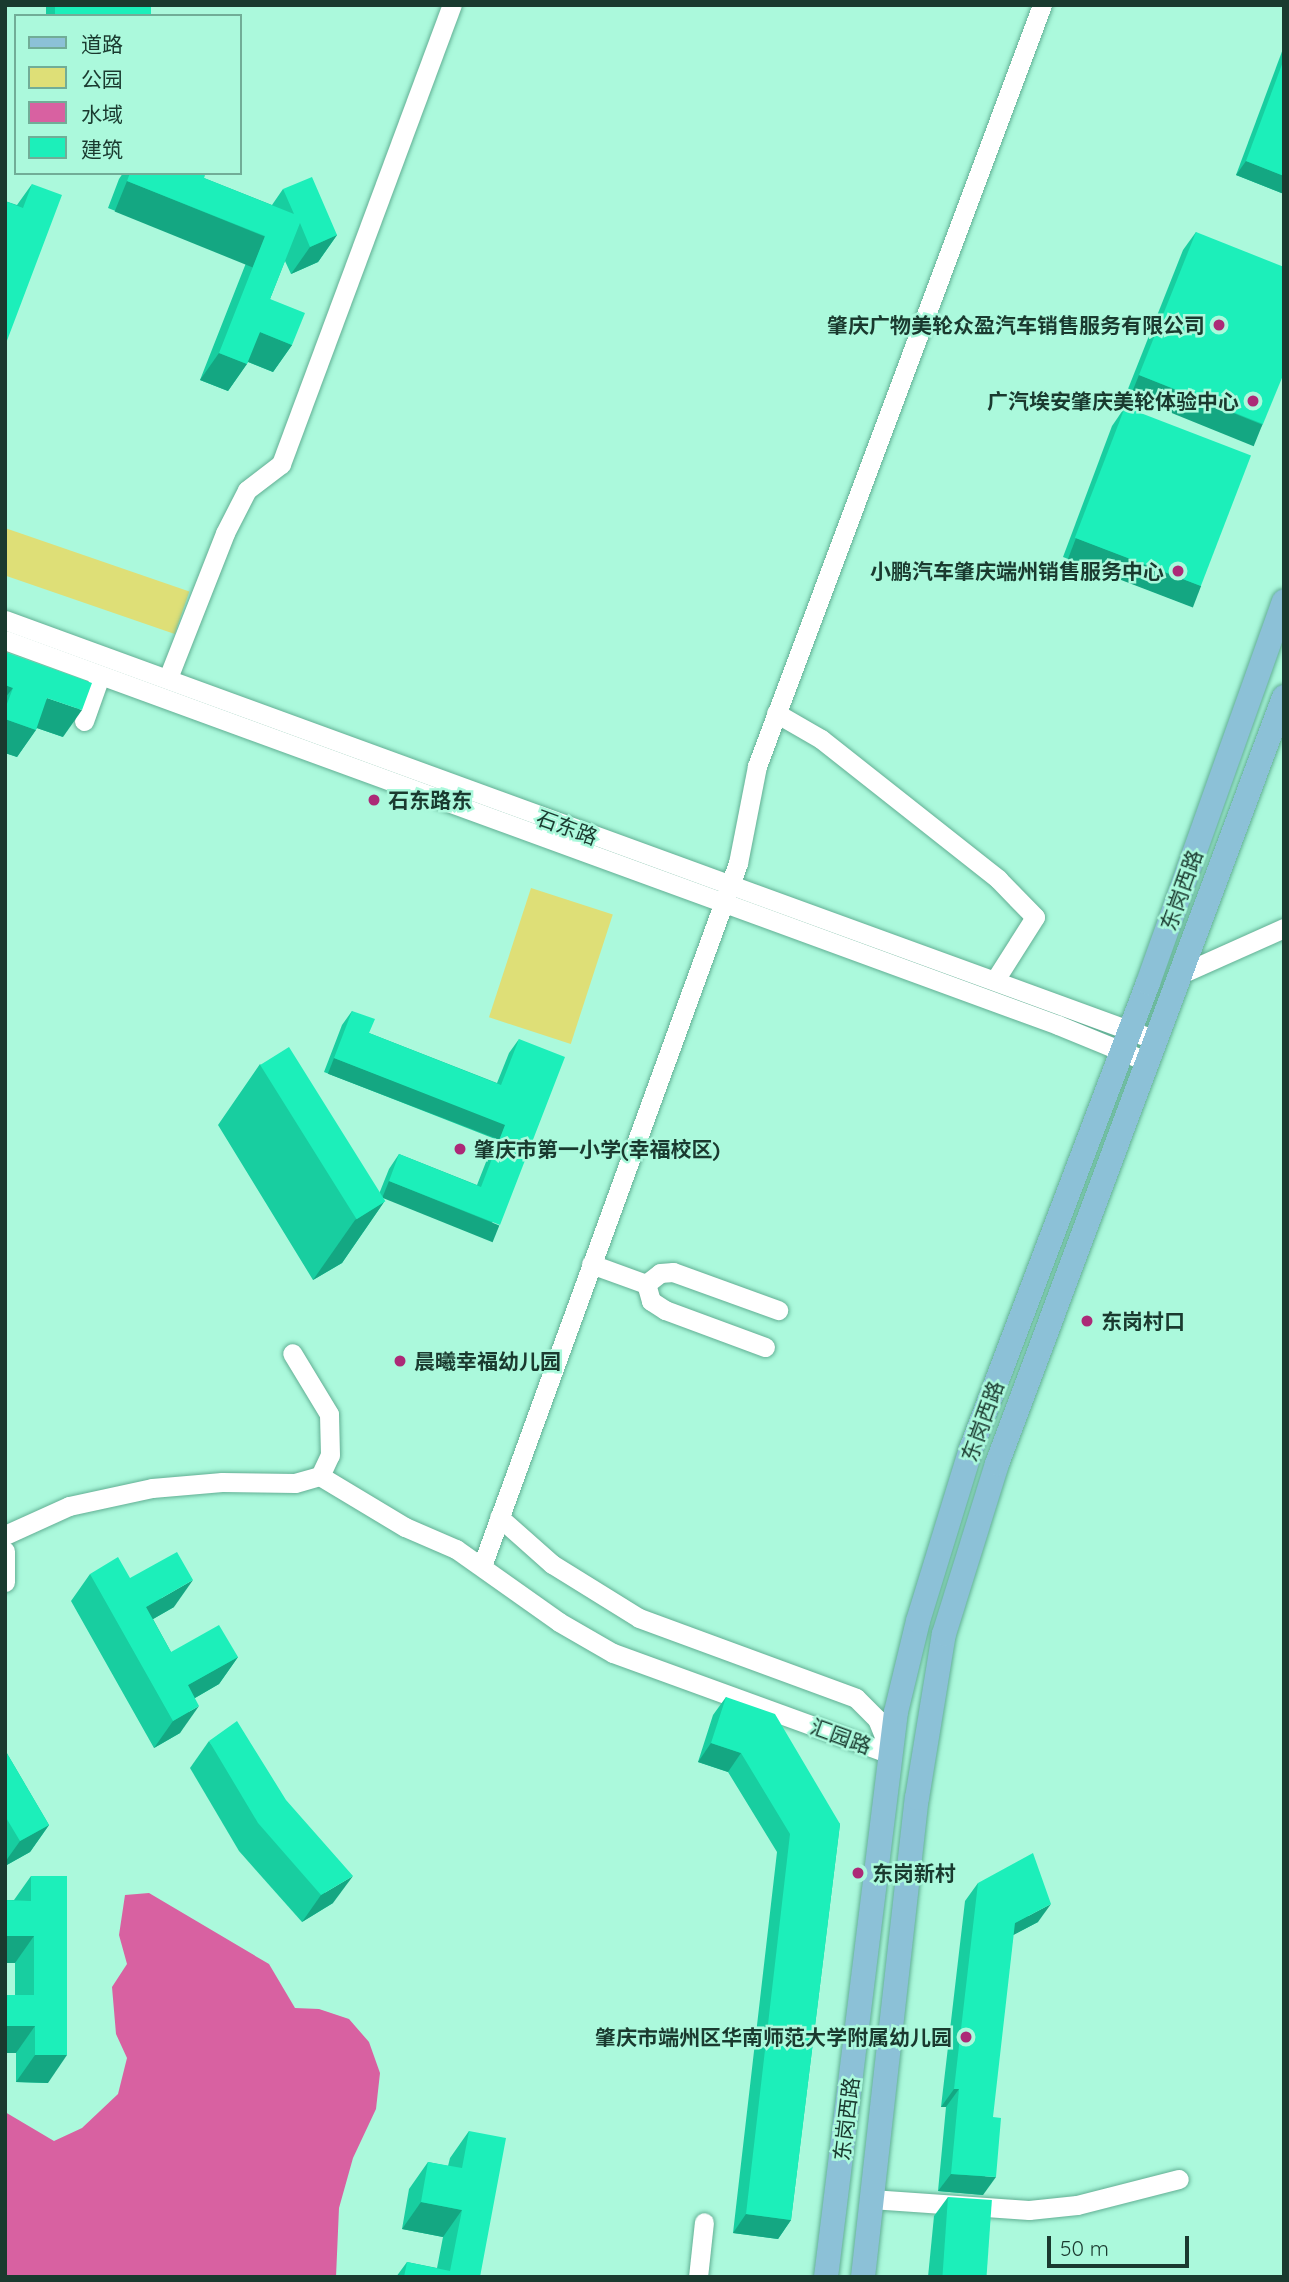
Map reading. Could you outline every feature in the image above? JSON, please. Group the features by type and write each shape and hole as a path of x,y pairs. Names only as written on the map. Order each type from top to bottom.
{"main road":[{"name":"东岗西路","path":"826,2277 896,1712 940,1538 1125,1041 1284,602"},
{"name":"东岗西路","path":"863,2277 917,1798 944,1634 997,1464 1284,697"}],"street":[{"path":"168,678 225,533 247,490 281,464 452,5"},
{"path":"482,1566 729,885 757,766 776,713 1042,5"},
{"name":"石东路","path":"5,621 995,980 1125,1041"},
{"name":"石东路","path":"5,640 722,905 1125,1041"},
{"path":"84,721 100,676"},
{"path":"776,713 821,739 998,879 1035,917 995,980"},
{"path":"1181,974 1284,928"},
{"path":"1125,1041 1152,1051"},
{"path":"591,1264 646,1284"},
{"path":"646,1284 660,1273 673,1272 778,1310"},
{"path":"646,1284 651,1301 665,1310 765,1347"},
{"path":"5,1535 69,1506 152,1488 222,1482 295,1483 320,1476 330,1455 329,1414 292,1353"},
{"name":"汇园路","path":"320,1476 482,1566 559,1622 613,1653 891,1754"},
{"name":"汇园路","path":"499,1517 552,1564 639,1618 856,1698 877,1719 891,1754"},
{"path":"5,1551 5,1582"},
{"path":"871,2199 1029,2210 1077,2205 1179,2179"},
{"path":"698,2277 704,2222"}],"green space":[{"path":"5,528 189,591 175,634 5,576"},
{"path":"531,888 613,915 571,1044 489,1017"}],"water":[{"path":"149,1893 269,1964 295,2008 319,2009 349,2019 369,2042 380,2073 376,2109 353,2158 339,2208 336,2277 5,2277 5,2112 54,2141 82,2128 118,2094 127,2058 116,2034 112,1987 127,1964 119,1935 125,1895"}],"building":[{"path":"55,5 151,5 151,14 55,14"},
{"path":"1284,59 1284,176 1246,161"},
{"path":"129,175 205,175 204,178 294,214 283,189 312,177 337,235 310,247 300,223 270,299 305,313 292,345 260,332 247,364 219,353 265,236 127,181"},
{"path":"32,184 62,195 5,346 5,201 23,208"},
{"name":"肇庆广物美轮众盈汽车销售服务有限公司","path":"1196,232 1284,267 1284,373 1263,424 1139,375"},
{"path":"1125,407 1251,455 1201,586 1075,538"},
{"path":"5,652 92,683 82,710 47,698 36,730 5,719 5,709 13,688 5,685"},
{"path":"352,1011 375,1019 369,1033 501,1085 519,1039 565,1057 500,1225 389,1181 399,1154 481,1187 505,1125 334,1058"},
{"path":"289,1047 385,1201 357,1219 260,1065"},
{"path":"177,1552 193,1580 146,1607 171,1652 219,1625 238,1657 188,1685 199,1706 173,1721 90,1574 118,1557 130,1578"},
{"path":"726,1697 775,1714 840,1824 791,2220 746,2214 790,1834 741,1753 711,1743"},
{"path":"237,1721 286,1800 353,1876 321,1895 258,1823 209,1741"},
{"path":"5,1750 49,1825 20,1841 5,1816"},
{"path":"1033,1853 1051,1904 1015,1923 993,2117 1001,2118 996,2177 951,2174 959,2089 954,2089 978,1883"},
{"path":"31,1876 67,1876 67,2055 35,2055 35,2026 5,2026 5,1995 34,1995 34,1936 5,1936 5,1900 31,1901"},
{"path":"469,2131 506,2138 480,2277 404,2277 407,2262 450,2271 462,2210 421,2202 428,2162 462,2168"},
{"path":"948,2197 992,2200 987,2277 942,2277"}],"place":[{"name":"肇庆广物美轮众盈汽车销售服务有限公司","path":"1219,325"},
{"name":"广汽埃安肇庆美轮体验中心","path":"1253,401"},
{"name":"小鹏汽车肇庆端州销售服务中心","path":"1178,571"},
{"name":"石东路东","path":"374,800"},
{"name":"肇庆市第一小学(幸福校区)","path":"460,1149"},
{"name":"东岗村口","path":"1087,1321"},
{"name":"晨曦幸福幼儿园","path":"400,1361"},
{"name":"东岗新村","path":"858,1873"},
{"name":"肇庆市端州区华南师范大学附属幼儿园","path":"966,2037"}]}
